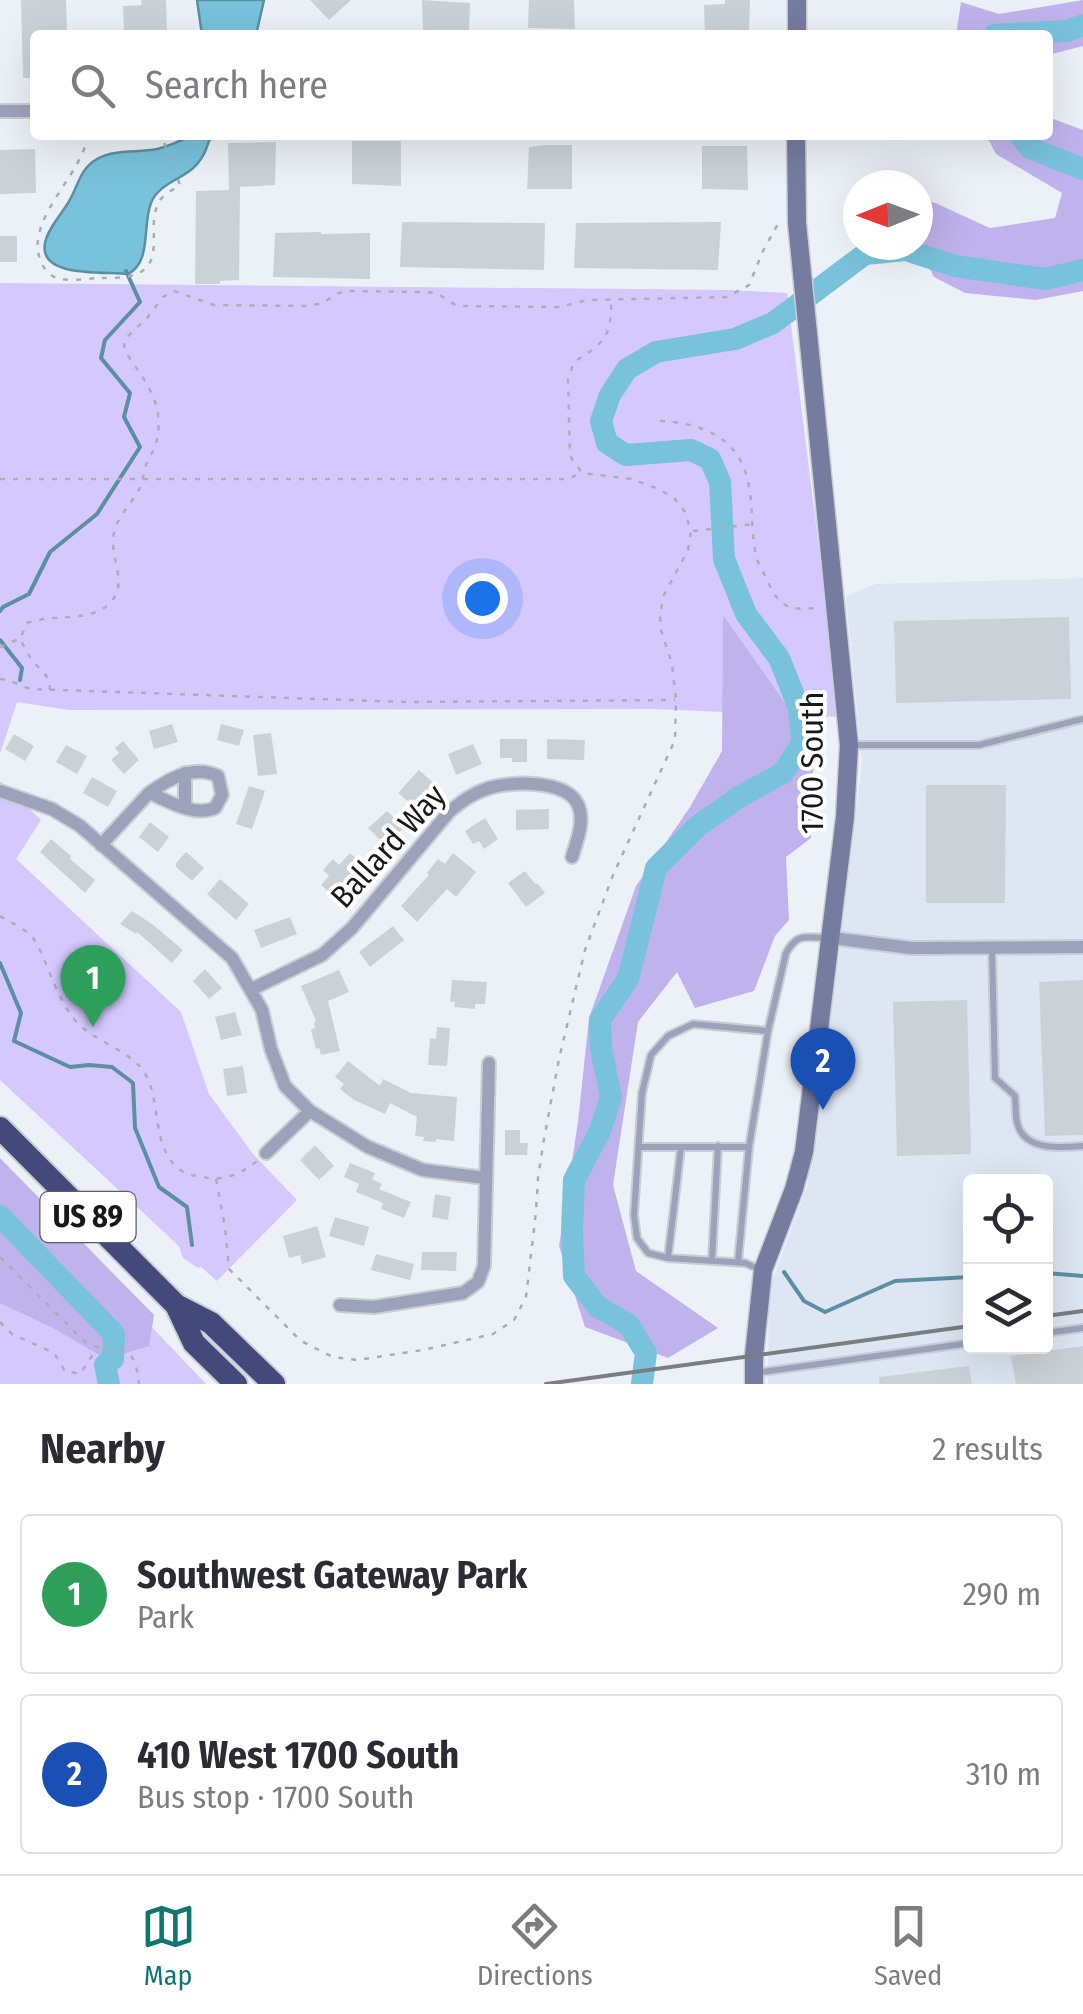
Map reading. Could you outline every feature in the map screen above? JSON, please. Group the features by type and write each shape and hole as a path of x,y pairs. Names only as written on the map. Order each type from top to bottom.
{"highway":[{"name":"US 89","path":"0,1128 176,1305 210,1323 274,1384"},
{"name":"US 89","path":"176,1305 194,1343 236,1384"}],"street":[{"path":"796,30 797,0"},
{"path":"0,112 30,111"},
{"name":"1700 South","path":"754,1379 764,1270 804,1152 832,938 849,745 809,350 788,222 796,140"},
{"path":"101,846 149,793 167,780 207,771 218,776 222,795 215,808 206,811 185,808 149,793"},
{"path":"185,773 185,808"},
{"name":"Ballard Way","path":"252,989 322,955 352,928 449,812 467,796 492,786 540,784 564,789 577,804 581,826 572,857"},
{"path":"0,791 52,809 80,826 232,958 262,1010 271,1049 286,1086 310,1111 368,1147 422,1170 485,1178"},
{"path":"832,938 912,948 1083,947"},
{"path":"340,1305 374,1307 463,1293 478,1282 484,1266 489,1063"},
{"path":"266,1153 310,1111"}],"lane":[{"path":"849,745 979,745 1083,719"},
{"path":"738,1262 748,1146 786,953 801,936 832,938"},
{"path":"992,948 995,1078 1015,1096 1018,1127 1030,1140 1053,1148 1083,1146"},
{"path":"764,1270 738,1262 648,1253 637,1238 634,1215 642,1093 651,1055 668,1036 693,1024 768,1031"},
{"path":"639,1146 748,1146"},
{"path":"712,1260 718,1146"},
{"path":"668,1258 682,1147"},
{"path":"1053,1332 1083,1328"},
{"path":"754,1379 963,1345"}],"path":[{"path":"86,140 38,238 42,265 60,279 122,278 137,275 150,264 156,206 162,197 180,186 162,140"},
{"path":"20,639 27,623 43,617 88,616 106,607 116,595 120,576 112,538 140,490 158,430 154,392 124,346 126,338 163,297 174,291 214,305 307,306 346,292 428,292 457,306 559,307 588,300 727,297 749,285 763,251 788,222"},
{"path":"582,473 570,456 568,379 574,362 607,337 612,320 611,300"},
{"path":"660,421 706,428 725,441 741,461 748,480 757,558 773,593 785,606 796,610 815,608"},
{"path":"0,479 568,479 582,473 632,480 656,488 674,498 685,512 691,531 688,550 664,595 660,614 676,700 404,702 30,690 0,679"},
{"path":"691,531 753,524"},
{"path":"0,647 20,639"},
{"path":"20,639 49,679 50,690"},
{"path":"0,916 34,938 64,1004 86,1032 140,1067 149,1082 162,1141 174,1163 186,1174 216,1179 249,1168 266,1153"},
{"path":"0,1257 86,1343 134,1357 139,1384"},
{"path":"0,1322 12,1334 54,1352 64,1371 80,1374 97,1348"}],"shaded area":[{"path":"1083,0 1083,46 1053,54 1053,30 957,30 961,2 999,14"},
{"path":"1053,119 1083,130 1083,291 1036,300 965,293 934,277 925,260 933,260 933,202 990,228 1055,218 1062,193 996,154 989,140 1053,140"},
{"path":"0,283 787,293 840,717 655,709 69,710 17,702 0,754"},
{"path":"1083,578 1083,1384 768,1384 769,1290 807,1187 862,763 846,596 876,584"},
{"path":"723,615 814,744 811,838 786,857 789,920 775,936 754,991 695,1008 677,972 638,1022 613,1185 636,1271 718,1328 668,1358 585,1327 559,1246 589,1018 636,886 690,807 722,751"},
{"path":"0,781 41,820 16,859 181,1012 209,1094 253,1154 297,1200 217,1281 183,1258 179,1246 0,1080"},
{"path":"0,1158 154,1315 149,1346 106,1359 0,1303"},
{"path":"0,1167 205,1383 206,1384 0,1384"}],"water":[{"path":"197,0 264,0 257,30 201,30"},
{"path":"182,140 209,140 196,165 154,197 136,268 128,274 91,272 52,263 46,255 47,237 91,163 111,154"}],"building":[{"path":"21,0 66,0 67,30 30,30 30,78 23,78"},
{"path":"141,0 166,0 167,30 124,30 123,6 142,5"},
{"path":"310,0 351,0 329,20"},
{"path":"422,0 470,3 469,30 423,30"},
{"path":"529,0 574,0 575,29 528,28"},
{"path":"725,0 750,0 749,30 705,30 704,5 725,4"},
{"path":"352,141 401,141 401,186 352,184"},
{"path":"276,142 275,185 240,187 239,280 195,284 196,191 229,190 228,143"},
{"path":"572,145 572,189 527,189 529,147"},
{"path":"702,146 747,146 748,190 702,189"},
{"path":"35,149 36,193 0,194 0,150"},
{"path":"402,222 545,223 544,270 400,267"},
{"path":"721,222 718,270 574,268 576,223"},
{"path":"275,233 370,233 370,279 273,277"},
{"path":"0,236 17,236 17,262 0,262"},
{"path":"1069,617 1071,699 896,703 894,621"},
{"path":"172,724 178,742 154,749 149,731"},
{"path":"221,724 244,730 239,746 217,740"},
{"path":"271,733 277,774 258,776 253,735"},
{"path":"14,734 34,746 25,761 5,749"},
{"path":"500,739 527,739 527,762 500,758"},
{"path":"547,739 585,740 584,760 547,759"},
{"path":"123,741 139,760 124,774 111,760 119,753 115,748"},
{"path":"473,744 482,764 456,775 448,754"},
{"path":"66,745 87,756 77,774 56,762"},
{"path":"419,770 439,788 428,801 421,794 411,804 398,793"},
{"path":"92,777 117,791 108,807 83,793"},
{"path":"926,785 1006,785 1005,903 926,903"},
{"path":"249,786 265,791 252,829 236,824"},
{"path":"549,809 549,829 516,830 516,810"},
{"path":"387,811 404,828 392,839 388,834 381,841 368,828"},
{"path":"485,818 498,839 484,849 479,841 473,844 465,831"},
{"path":"150,822 169,837 158,852 139,837"},
{"path":"51,839 95,880 85,893 40,852"},
{"path":"186,852 204,868 192,881 176,867"},
{"path":"350,853 362,864 335,898 321,885 329,876 323,870 333,859 339,865"},
{"path":"453,853 476,872 456,897 447,889 417,922 401,906 438,859 445,864"},
{"path":"525,871 545,893 526,907 508,883"},
{"path":"220,879 249,904 236,920 207,894"},
{"path":"132,911 183,950 172,963 137,932 120,924"},
{"path":"290,917 297,934 261,948 254,930"},
{"path":"393,926 404,940 370,967 359,952"},
{"path":"205,969 222,988 209,999 193,981"},
{"path":"339,970 349,992 328,1001 340,1051 321,1055 311,1030 316,1021 301,986"},
{"path":"452,980 487,982 485,1004 475,1004 475,1009 454,1007 455,1002 450,1002"},
{"path":"1083,980 1083,1135 1045,1136 1039,982"},
{"path":"967,1000 971,1154 897,1156 893,1002"},
{"path":"235,1012 242,1035 221,1040 215,1017"},
{"path":"437,1027 450,1028 447,1066 428,1065 430,1038 436,1039"},
{"path":"348,1061 380,1086 383,1079 411,1093 457,1097 454,1141 423,1141 424,1137 415,1136 417,1117 390,1103 385,1114 354,1100 340,1089 344,1084 335,1077"},
{"path":"243,1066 247,1093 227,1096 223,1069"},
{"path":"505,1130 520,1130 520,1143 528,1143 527,1155 505,1155"},
{"path":"315,1145 334,1166 319,1180 300,1160"},
{"path":"350,1163 375,1173 372,1179 382,1184 379,1189 411,1202 404,1218 381,1209 383,1203 356,1192 359,1184 344,1177"},
{"path":"435,1194 451,1197 448,1220 432,1217"},
{"path":"335,1217 369,1227 364,1246 329,1236"},
{"path":"317,1226 326,1257 302,1264 300,1255 289,1258 283,1236"},
{"path":"422,1252 457,1252 456,1271 421,1270"},
{"path":"376,1254 414,1264 410,1280 371,1270"},
{"path":"1083,1346 1083,1384 1016,1384 1011,1356 1053,1354 1053,1350"},
{"path":"969,1366 972,1384 879,1384 879,1377"}],"waterway":[{"path":"1053,32 1083,25"},
{"path":"1024,140 1030,148 1083,169"},
{"path":"642,1384 646,1353 629,1325 598,1307 574,1276 574,1180 600,1131 611,1097 601,1049 600,1020 628,979 656,868 698,826 783,773 802,743 799,708 779,658 746,614 724,559 720,482 710,459 691,450 626,455 607,443 601,421 610,395 627,369 656,352 735,339 773,323 865,254 906,250 955,266 1045,279 1083,270"},
{"path":"0,611 29,594 50,552 97,514 140,447 124,417 130,393 101,358 105,340 140,302 126,271"},
{"path":"0,640 22,668 20,680"},
{"path":"0,963 21,1013 14,1041 70,1067 112,1067 133,1083 135,1128 159,1187 187,1207 192,1245"},
{"path":"0,1216 114,1334 113,1359 105,1365 109,1384"},
{"path":"784,1272 804,1301 825,1312 895,1281 963,1277"},
{"path":"1053,1274 1083,1276"}],"railway":[{"path":"1053,1315 1083,1311"},
{"path":"546,1384 963,1327"}],"place":[{"name":"Southwest Gateway Park","path":"93,1027"},
{"name":"410 West 1700 South","path":"823,1110"}]}
